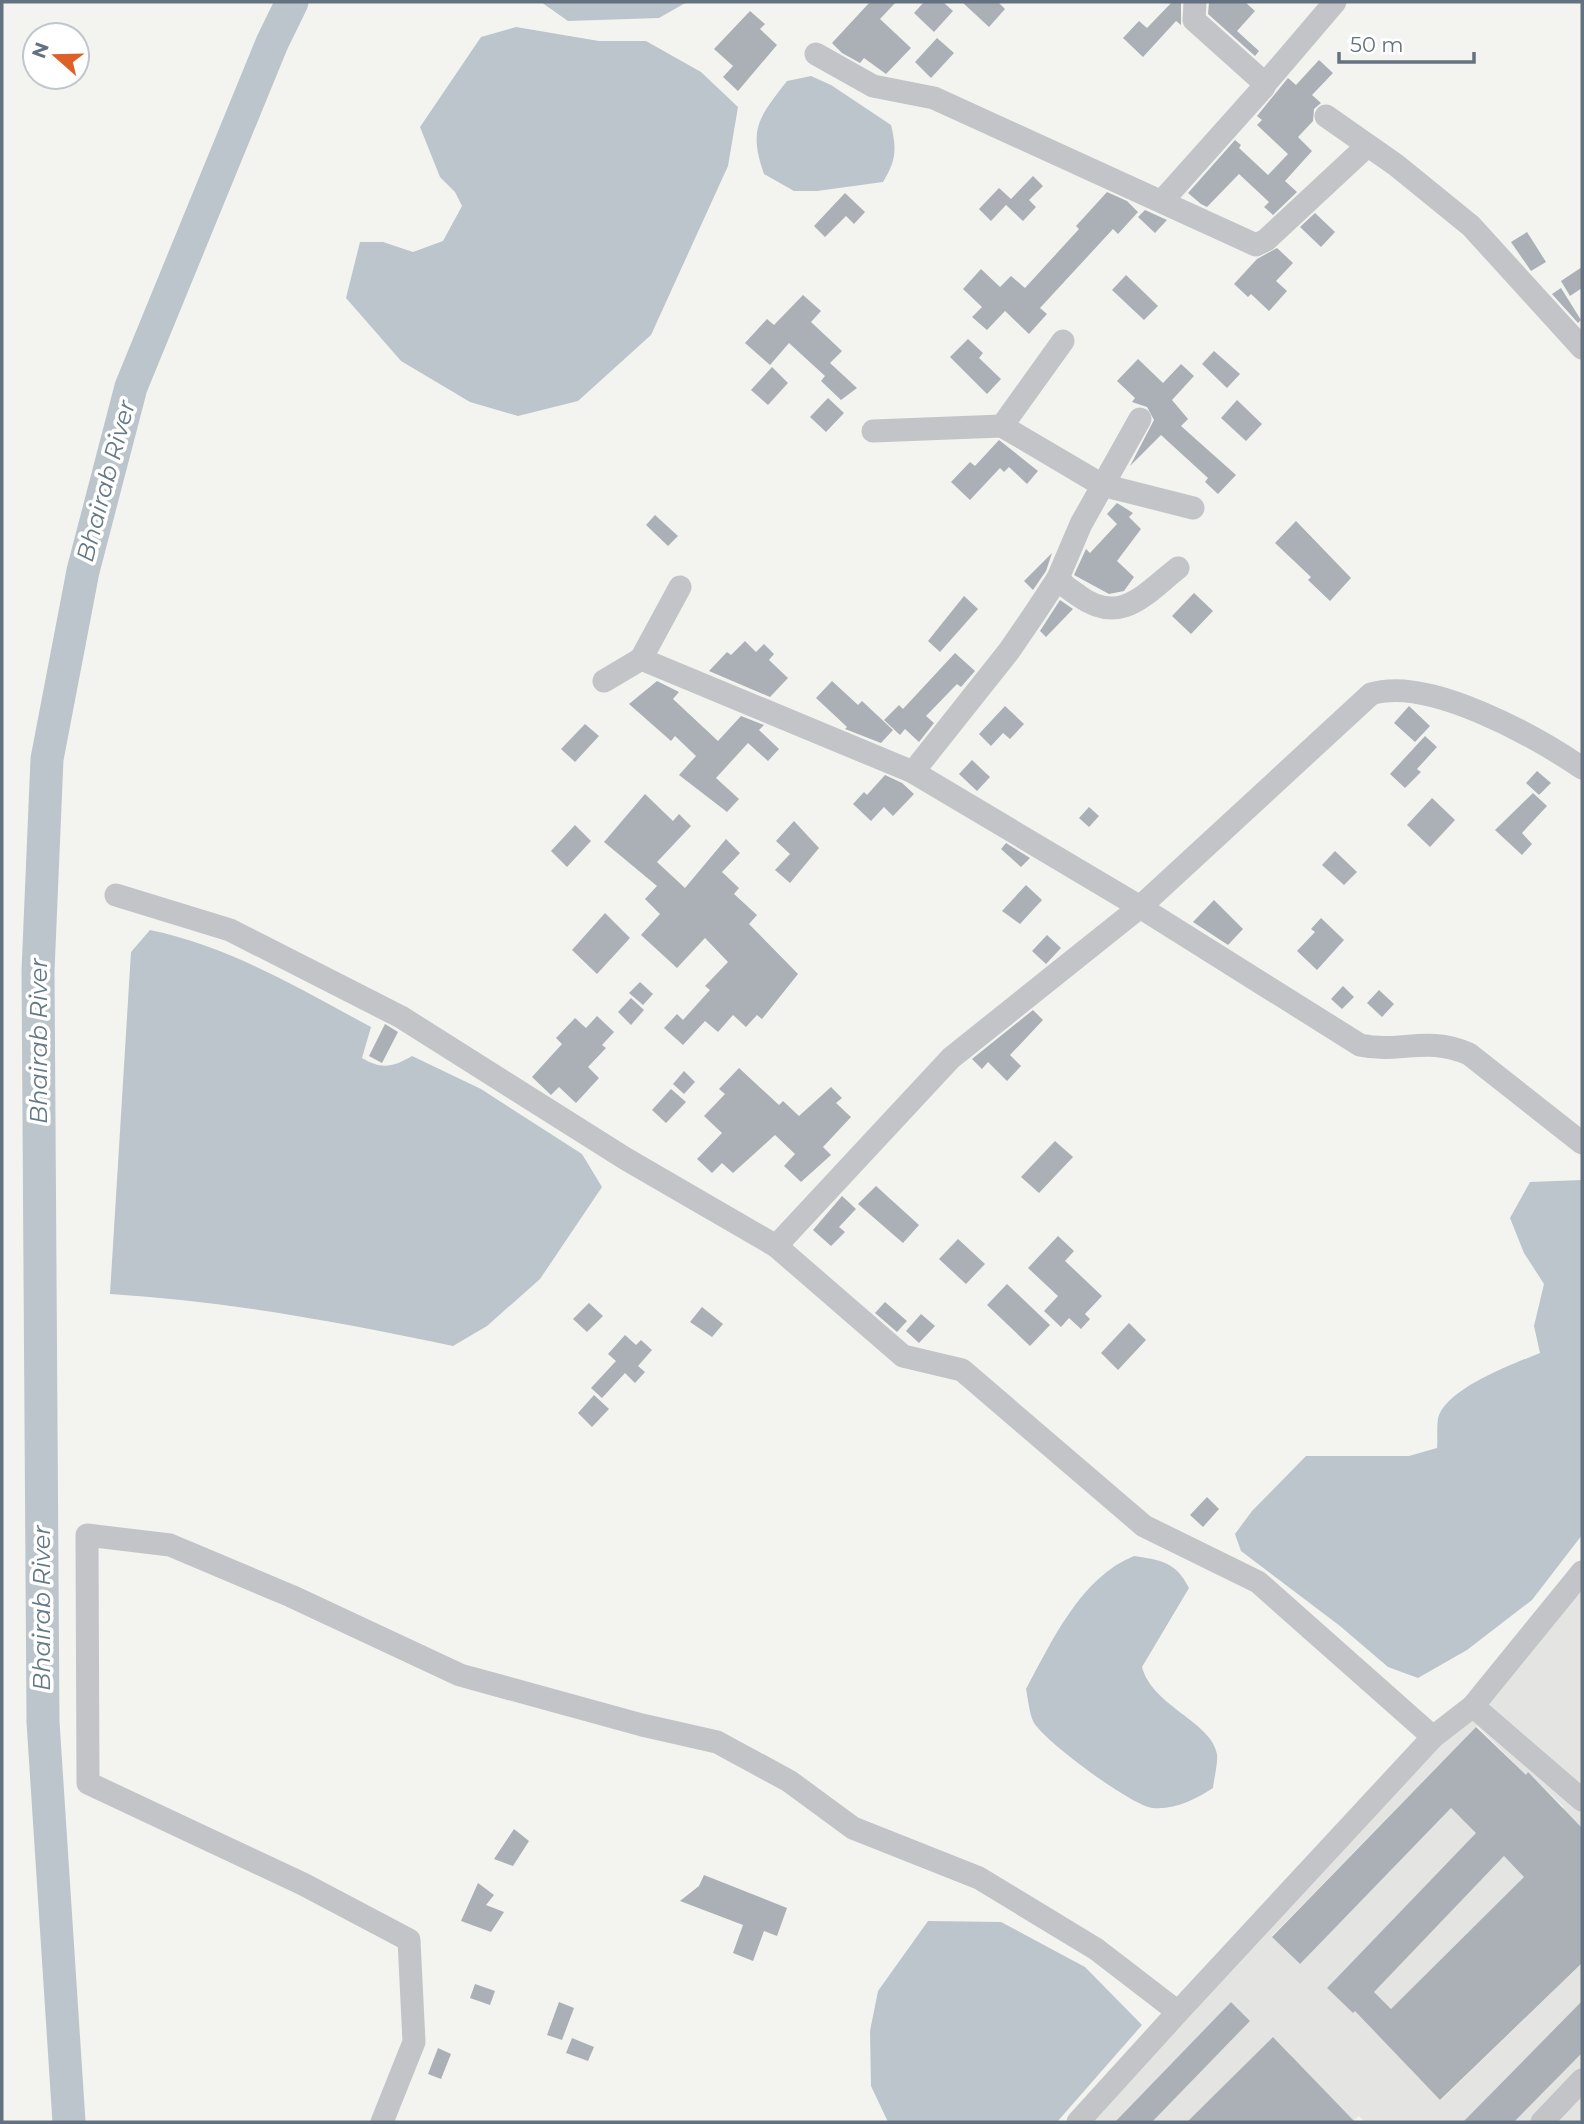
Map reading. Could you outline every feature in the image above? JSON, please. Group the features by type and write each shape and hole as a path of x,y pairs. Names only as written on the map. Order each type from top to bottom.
{"street":[{"path":"1195,2 1194,20 1265,84"},
{"path":"1163,201 1335,2"},
{"path":"816,54 873,86 934,98 1256,245 1261,244 1366,146"},
{"path":"1326,116 1396,165 1471,226 1582,348"},
{"path":"1002,426 1063,341"},
{"path":"913,772 1009,651 1058,578 1102,485 1140,419"},
{"path":"873,430 1002,426 1102,485 1193,508"},
{"path":"1058,578 1091,605 1105,610 1131,605 1178,568"},
{"path":"604,681 641,659 680,587"},
{"path":"641,659 913,772 1140,907 1360,1045 1381,1050 1432,1043 1451,1046 1469,1054 1582,1143"},
{"path":"776,1246 951,1058 1140,907 1371,694 1384,690 1450,699 1552,747 1582,768"},
{"path":"116,895 230,930 401,1017 626,1159 776,1246 903,1356 962,1370 1144,1526 1258,1583 1433,1737"},
{"path":"382,2122 414,2042 409,1940 303,1884 88,1783 87,1535 170,1545 291,1596 460,1675 642,1725 717,1742 789,1781 853,1828 979,1878 1096,1949 1178,2012"},
{"path":"1078,2122 1433,1737 1473,1706 1582,1572"},
{"path":"1473,1706 1582,1800"},
{"path":"1542,2122 1582,2080"}],"shaded area":[{"path":"541,2 687,2 659,18 568,21"},
{"path":"516,27 599,41 646,41 701,72 738,107 728,166 651,335 578,401 518,416 470,402 401,361 346,298 360,242 383,242 413,252 443,241 462,206 455,192 440,177 420,127 481,37"},
{"path":"811,76 831,85 891,125 894,155 891,168 883,182 817,191 794,191 764,174 757,146 757,134 763,114 787,81"},
{"path":"150,930 208,947 291,984 371,1027 362,1058 387,1066 412,1056 481,1089 582,1154 602,1187 540,1279 487,1326 453,1346 282,1314 110,1294 131,952"},
{"path":"1582,1180 1582,1535 1532,1600 1467,1650 1418,1678 1388,1667 1340,1626 1241,1551 1235,1534 1252,1511 1306,1456 1409,1456 1437,1448 1439,1415 1446,1404 1484,1377 1540,1353 1534,1326 1544,1284 1524,1253 1510,1218 1530,1182"},
{"path":"1134,1556 1167,1564 1179,1573 1189,1588 1142,1667 1157,1693 1205,1732 1217,1754 1213,1788 1192,1800 1161,1808 1142,1805 1127,1797 1052,1742 1033,1721 1026,1689 1058,1631 1083,1595 1115,1566"},
{"path":"1582,1590 1582,1828 1573,1819 1534,1867 1373,2028 1564,1904 1582,1886 1582,1896 1410,2069 1441,2100 1582,1963 1582,2001 1463,2122 1365,2122 1359,2116 1352,2122 1315,2122 1335,2102 1308,2075 1259,2122 1225,2122 1292,2056 1273,2037 1187,2122 1152,2122 1250,2021 1231,2002 1115,2122 1090,2122","holes":["1477,1726 1514,1763 1461,1818 1451,1808 1299,1964 1272,1936","1528,1773 1564,1807 1511,1863 1504,1856 1353,2013 1327,1988 1479,1830"]},
{"path":"928,1921 1001,1922 1085,1967 1142,2025 1057,2122 888,2122 871,2086 870,2031 878,1991"},
{"path":"1582,2053 1582,2122 1514,2122"}],"building":[{"path":"870,2 896,2 880,19 911,48 886,74 864,58 860,63 842,53 832,43"},
{"path":"924,2 943,2 953,11 934,32 914,13"},
{"path":"962,2 998,2 1005,9 989,27"},
{"path":"1172,2 1181,2 1181,25 1176,21 1143,57 1123,38 1139,21 1147,28"},
{"path":"1209,2 1245,2 1255,11 1237,31 1259,51 1255,56 1208,14"},
{"path":"750,11 765,24 760,29 777,45 738,91 723,77 733,66 714,49"},
{"path":"937,38 954,53 931,78 915,62"},
{"path":"1319,60 1333,73 1312,95 1321,103 1314,109 1313,121 1298,137 1312,151 1285,181 1297,192 1273,215 1264,207 1269,202 1239,174 1207,207 1188,193 1235,140 1241,145 1239,148 1268,175 1288,154 1257,125 1262,120 1257,116 1288,78 1296,85"},
{"path":"1033,176 1043,186 1029,200 1036,207 1023,221 1006,205 991,221 979,209 999,188 1011,199"},
{"path":"1107,192 1127,201 1138,212 1118,234 1113,229 1040,308 1047,314 1029,334 1005,311 987,330 972,317 982,307 963,289 981,269 1000,287 1011,276 1025,288 1079,229 1076,226"},
{"path":"845,193 865,212 854,224 846,216 825,237 814,226"},
{"path":"1145,210 1167,220 1155,233 1138,217"},
{"path":"1315,213 1335,232 1321,247 1300,227"},
{"path":"1527,232 1546,262 1531,271 1511,242"},
{"path":"1277,248 1293,263 1276,281 1287,291 1269,311 1251,294 1248,297 1234,284 1257,259"},
{"path":"1582,267 1582,288 1570,296 1561,281"},
{"path":"1126,275 1158,306 1144,320 1112,290"},
{"path":"1561,288 1581,320 1578,323 1552,294"},
{"path":"803,295 821,311 811,322 842,351 830,363 857,388 841,400 821,381 825,376 789,343 770,365 745,343 767,319 774,325"},
{"path":"968,339 983,353 979,358 1001,379 987,394 950,357"},
{"path":"1214,351 1240,374 1227,388 1202,364"},
{"path":"1138,359 1163,383 1181,364 1194,376 1172,400 1188,419 1181,426 1236,475 1218,494 1205,482 1208,478 1161,435 1130,466 1154,420 1147,407 1132,402 1135,398 1117,381"},
{"path":"772,367 788,383 768,405 751,390"},
{"path":"828,398 844,413 826,432 810,417"},
{"path":"1237,400 1262,424 1246,441 1221,418"},
{"path":"999,440 1038,471 1027,484 1009,467 1004,472 1000,468 970,500 951,482 970,462 975,466"},
{"path":"1117,503 1133,513 1129,517 1141,529 1117,561 1134,577 1124,591 1109,594 1074,575 1086,549 1090,553 1117,524 1107,514"},
{"path":"655,515 678,536 668,546 646,525"},
{"path":"1296,521 1351,578 1330,601 1308,580 1311,577 1275,543"},
{"path":"1052,553 1046,571 1033,590 1024,581"},
{"path":"1194,593 1213,611 1191,634 1172,616"},
{"path":"964,596 978,609 940,652 928,641"},
{"path":"1060,600 1073,609 1046,637 1040,631"},
{"path":"745,641 756,652 764,644 774,654 769,660 788,678 770,697 709,671 727,652 731,655"},
{"path":"955,653 975,671 961,687 957,684 926,716 934,723 919,742 905,729 900,735 884,720 899,705 903,709"},
{"path":"657,681 679,692 673,699 718,741 741,716 764,725 759,730 779,749 768,761 748,743 716,778 739,799 727,812 679,775 696,756 675,736 671,741 629,704"},
{"path":"832,681 858,705 862,701 893,730 881,743 845,729 847,727 816,698"},
{"path":"1005,706 1024,724 1010,739 1003,733 991,746 979,734"},
{"path":"1409,706 1430,726 1415,742 1394,723"},
{"path":"585,724 599,736 575,762 561,749"},
{"path":"1425,736 1437,747 1417,769 1421,772 1405,788 1390,774"},
{"path":"972,760 990,777 977,791 959,774"},
{"path":"1537,771 1551,783 1539,795 1526,783"},
{"path":"885,775 902,783 914,794 893,816 884,807 871,821 853,804 864,792 867,795"},
{"path":"1533,793 1547,806 1522,833 1532,844 1522,855 1495,830"},
{"path":"645,794 673,821 679,814 691,826 657,862 685,888 726,839 740,853 722,872 739,888 734,894 757,915 749,924 798,974 762,1019 757,1015 746,1027 733,1015 718,1032 705,1021 683,1045 664,1028 677,1014 683,1020 710,990 705,986 728,962 705,938 677,968 641,935 660,914 645,899 657,886 604,842"},
{"path":"1432,798 1455,820 1430,847 1407,825"},
{"path":"1089,807 1099,816 1089,827 1079,818"},
{"path":"794,821 819,848 790,883 775,870 790,854 776,841"},
{"path":"575,825 591,841 567,867 551,851"},
{"path":"1006,843 1030,858 1021,867 1001,849"},
{"path":"1335,851 1357,872 1344,885 1322,865"},
{"path":"1026,885 1042,900 1020,924 1002,911"},
{"path":"1214,900 1243,929 1228,945 1193,922"},
{"path":"605,913 630,938 597,974 572,950"},
{"path":"1321,918 1344,940 1317,970 1297,951 1315,932 1311,929"},
{"path":"1047,935 1061,948 1046,964 1032,951"},
{"path":"640,982 653,994 643,1005 629,993"},
{"path":"1343,986 1354,997 1342,1009 1331,999"},
{"path":"1379,990 1394,1004 1382,1017 1367,1003"},
{"path":"631,998 644,1010 631,1025 618,1012"},
{"path":"1033,1010 1043,1020 1010,1055 1021,1066 1007,1081 988,1062 982,1069 972,1059"},
{"path":"597,1016 614,1032 602,1045 606,1048 588,1067 599,1078 576,1103 559,1087 551,1095 532,1077 562,1044 556,1038 575,1018 586,1028"},
{"path":"385,1024 398,1032 382,1063 369,1056"},
{"path":"739,1068 779,1105 783,1101 799,1116 831,1087 842,1098 836,1103 851,1117 823,1147 831,1155 801,1182 784,1166 795,1154 775,1135 733,1173 722,1163 712,1173 697,1159 722,1133 704,1116 725,1094 719,1089"},
{"path":"684,1071 695,1082 684,1094 673,1084"},
{"path":"671,1089 686,1102 666,1123 652,1110"},
{"path":"1055,1141 1073,1157 1039,1193 1021,1177"},
{"path":"876,1186 919,1225 903,1243 858,1204"},
{"path":"842,1196 856,1209 839,1227 845,1232 831,1246 813,1230"},
{"path":"1058,1236 1074,1251 1065,1261 1102,1296 1085,1314 1090,1319 1081,1329 1069,1318 1061,1327 1044,1311 1058,1296 1028,1268"},
{"path":"958,1239 985,1264 966,1284 939,1259"},
{"path":"1007,1284 1050,1325 1030,1346 987,1305"},
{"path":"885,1302 907,1321 897,1332 875,1313"},
{"path":"589,1303 603,1316 587,1332 573,1319"},
{"path":"702,1307 723,1324 712,1337 690,1322"},
{"path":"921,1314 935,1326 919,1343 906,1331"},
{"path":"1129,1323 1146,1340 1118,1370 1101,1353"},
{"path":"625,1335 636,1345 641,1340 652,1350 638,1366 645,1372 635,1383 625,1373 602,1398 591,1388 616,1361 608,1354"},
{"path":"594,1395 609,1409 592,1427 578,1413"},
{"path":"1207,1497 1219,1509 1203,1527 1190,1515"},
{"path":"1476,1727 1526,1775 1528,1772 1582,1828 1582,1963 1440,2100 1355,2011 1353,2013 1327,1988 1476,1833 1451,1808 1300,1964 1272,1937","holes":["1504,1856 1524,1877 1391,2009 1374,1992"]},
{"path":"514,1829 529,1841 513,1866 494,1859"},
{"path":"704,1875 787,1908 777,1936 764,1931 753,1961 733,1953 743,1925 680,1901 699,1886"},
{"path":"478,1883 494,1895 486,1905 504,1912 491,1932 461,1921"},
{"path":"475,1984 495,1991 490,2005 470,1998"},
{"path":"1582,2001 1582,2053 1514,2122 1463,2122"},
{"path":"559,2002 574,2008 562,2040 547,2035"},
{"path":"1231,2002 1250,2021 1152,2122 1115,2122"},
{"path":"1273,2037 1355,2122 1187,2122"},
{"path":"572,2038 594,2047 588,2061 566,2053"},
{"path":"438,2048 451,2054 441,2079 428,2074"}],"waterway":[{"name":"Bhairab River","path":"69,2122 43,1722 38,971 47,759 83,571 131,387 272,43 292,2"}]}
